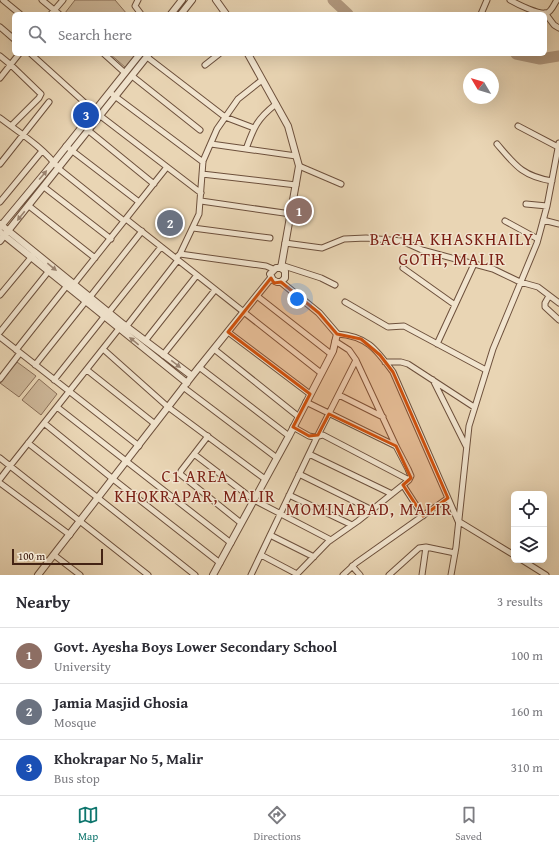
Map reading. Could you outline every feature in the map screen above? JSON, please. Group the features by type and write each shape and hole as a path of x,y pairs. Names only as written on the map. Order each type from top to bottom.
{"street":[{"path":"3,0 18,12"},
{"path":"42,0 54,12"},
{"path":"56,12 63,0"},
{"path":"138,0 135,6 140,12"},
{"path":"173,12 182,0"},
{"path":"183,12 192,0"},
{"path":"216,0 225,12"},
{"path":"482,12 487,0"},
{"path":"510,0 537,12"},
{"path":"547,12 550,10 556,0"},
{"path":"547,16 554,25 559,28"},
{"path":"0,27 12,37"},
{"path":"0,56 41,94 39,98 10,126"},
{"path":"0,78 18,56"},
{"path":"33,56 100,116 201,193"},
{"path":"106,56 125,73"},
{"path":"2,231 66,146 138,56"},
{"path":"2,231 29,206 147,56"},
{"path":"149,56 225,117 254,128"},
{"path":"205,65 216,56"},
{"path":"249,56 288,126 299,166 281,267 285,276 281,282"},
{"path":"132,76 200,130"},
{"path":"0,479 103,349 177,259 199,214 203,162 216,130 238,100 262,80"},
{"path":"109,93 203,162"},
{"path":"0,164 49,102"},
{"path":"246,149 259,119 276,104"},
{"path":"0,127 2,120 42,151 54,162 58,169 125,220 142,231 321,373"},
{"path":"451,575 455,553 468,426 493,349 538,239 547,206 559,145 518,126"},
{"path":"89,131 154,184"},
{"path":"211,144 296,156"},
{"path":"497,144 516,166 524,172 532,176 552,181"},
{"path":"66,146 139,202"},
{"path":"0,202 42,151"},
{"path":"299,166 341,184"},
{"path":"1,375 70,284 111,239 167,167"},
{"path":"202,174 296,185"},
{"path":"44,187 111,239"},
{"path":"201,201 291,214"},
{"path":"526,204 547,206"},
{"path":"29,206 95,258"},
{"path":"543,220 559,224"},
{"path":"505,221 538,239"},
{"path":"192,228 270,238"},
{"path":"2,231 88,299 109,312 185,385 276,458"},
{"path":"35,365 142,231"},
{"path":"285,243 322,248 344,239 366,238 402,241 422,250 493,269 520,282 538,287 559,303"},
{"path":"109,312 161,247"},
{"path":"180,254 266,266 273,269 281,267 321,278 335,285"},
{"path":"33,255 48,272 70,284"},
{"path":"0,296 33,255"},
{"path":"438,344 474,264"},
{"path":"403,268 455,305"},
{"path":"38,575 199,367 271,278 270,274 273,269"},
{"path":"0,332 48,272"},
{"path":"145,341 197,275"},
{"path":"271,278 275,282 281,282 319,313 337,334 348,335 361,339 369,344 385,362 393,372 458,521 511,553"},
{"path":"163,355 215,290"},
{"path":"257,296 331,354"},
{"path":"549,296 545,303 545,307 559,320"},
{"path":"88,299 104,317 123,326 192,376"},
{"path":"345,302 388,327 404,326 486,370"},
{"path":"54,380 104,317"},
{"path":"228,332 310,394"},
{"path":"213,575 294,427 331,354 337,334"},
{"path":"0,337 138,446"},
{"path":"261,555 297,574 332,540 404,485 411,476 356,360 349,350 335,341"},
{"path":"103,349 168,407 265,479"},
{"path":"214,350 299,417"},
{"path":"251,575 318,435 356,360"},
{"path":"385,362 404,362 474,407"},
{"path":"199,367 289,436"},
{"path":"87,370 155,424"},
{"path":"432,380 466,447"},
{"path":"339,395 383,417"},
{"path":"306,402 396,446"},
{"path":"57,407 231,542"},
{"path":"44,423 220,563"},
{"path":"294,427 309,436 322,435 409,480"},
{"path":"208,436 180,474 241,523"},
{"path":"28,443 195,575"},
{"path":"194,454 254,500 332,540"},
{"path":"309,454 392,494"},
{"path":"0,458 148,575"},
{"path":"299,474 372,510"},
{"path":"0,483 70,535"},
{"path":"404,485 423,516"},
{"path":"289,495 352,525"},
{"path":"343,575 352,566 448,498"},
{"path":"270,535 314,557"},
{"path":"389,575 419,548 426,547 455,553"},
{"path":"422,575 426,547"},
{"path":"54,555 80,575"},
{"path":"527,563 546,575"},
{"path":"352,566 360,575"}],"highlighted area":[{"path":"271,278 274,283 281,282 319,313 337,334 361,339 380,355 393,372 448,498 423,516 403,485 411,478 396,446 329,414 318,435 309,436 293,427 310,394 228,332"}],"shaded area":[{"path":"75,0 115,0 125,12 66,12"},
{"path":"112,56 135,56 126,68"},
{"path":"17,362 36,376 19,397 0,383"},
{"path":"39,379 57,394 41,415 22,400"}],"waterway":[{"path":"333,0 346,12"},
{"path":"526,56 540,59 559,56"}],"place":[{"name":"Khokrapar No 5, Malir","path":"86,115"},
{"name":"Govt. Ayesha Boys Lower Secondary School","path":"299,211"},
{"name":"Jamia Masjid Ghosia","path":"170,223"}],"district":[{"name":"BACHA KHASKHAILY GOTH, MALIR","path":"452,248"},
{"name":"C1 AREA KHOKRAPAR, MALIR","path":"195,485"},
{"name":"MOMINABAD, MALIR","path":"369,508"}]}
